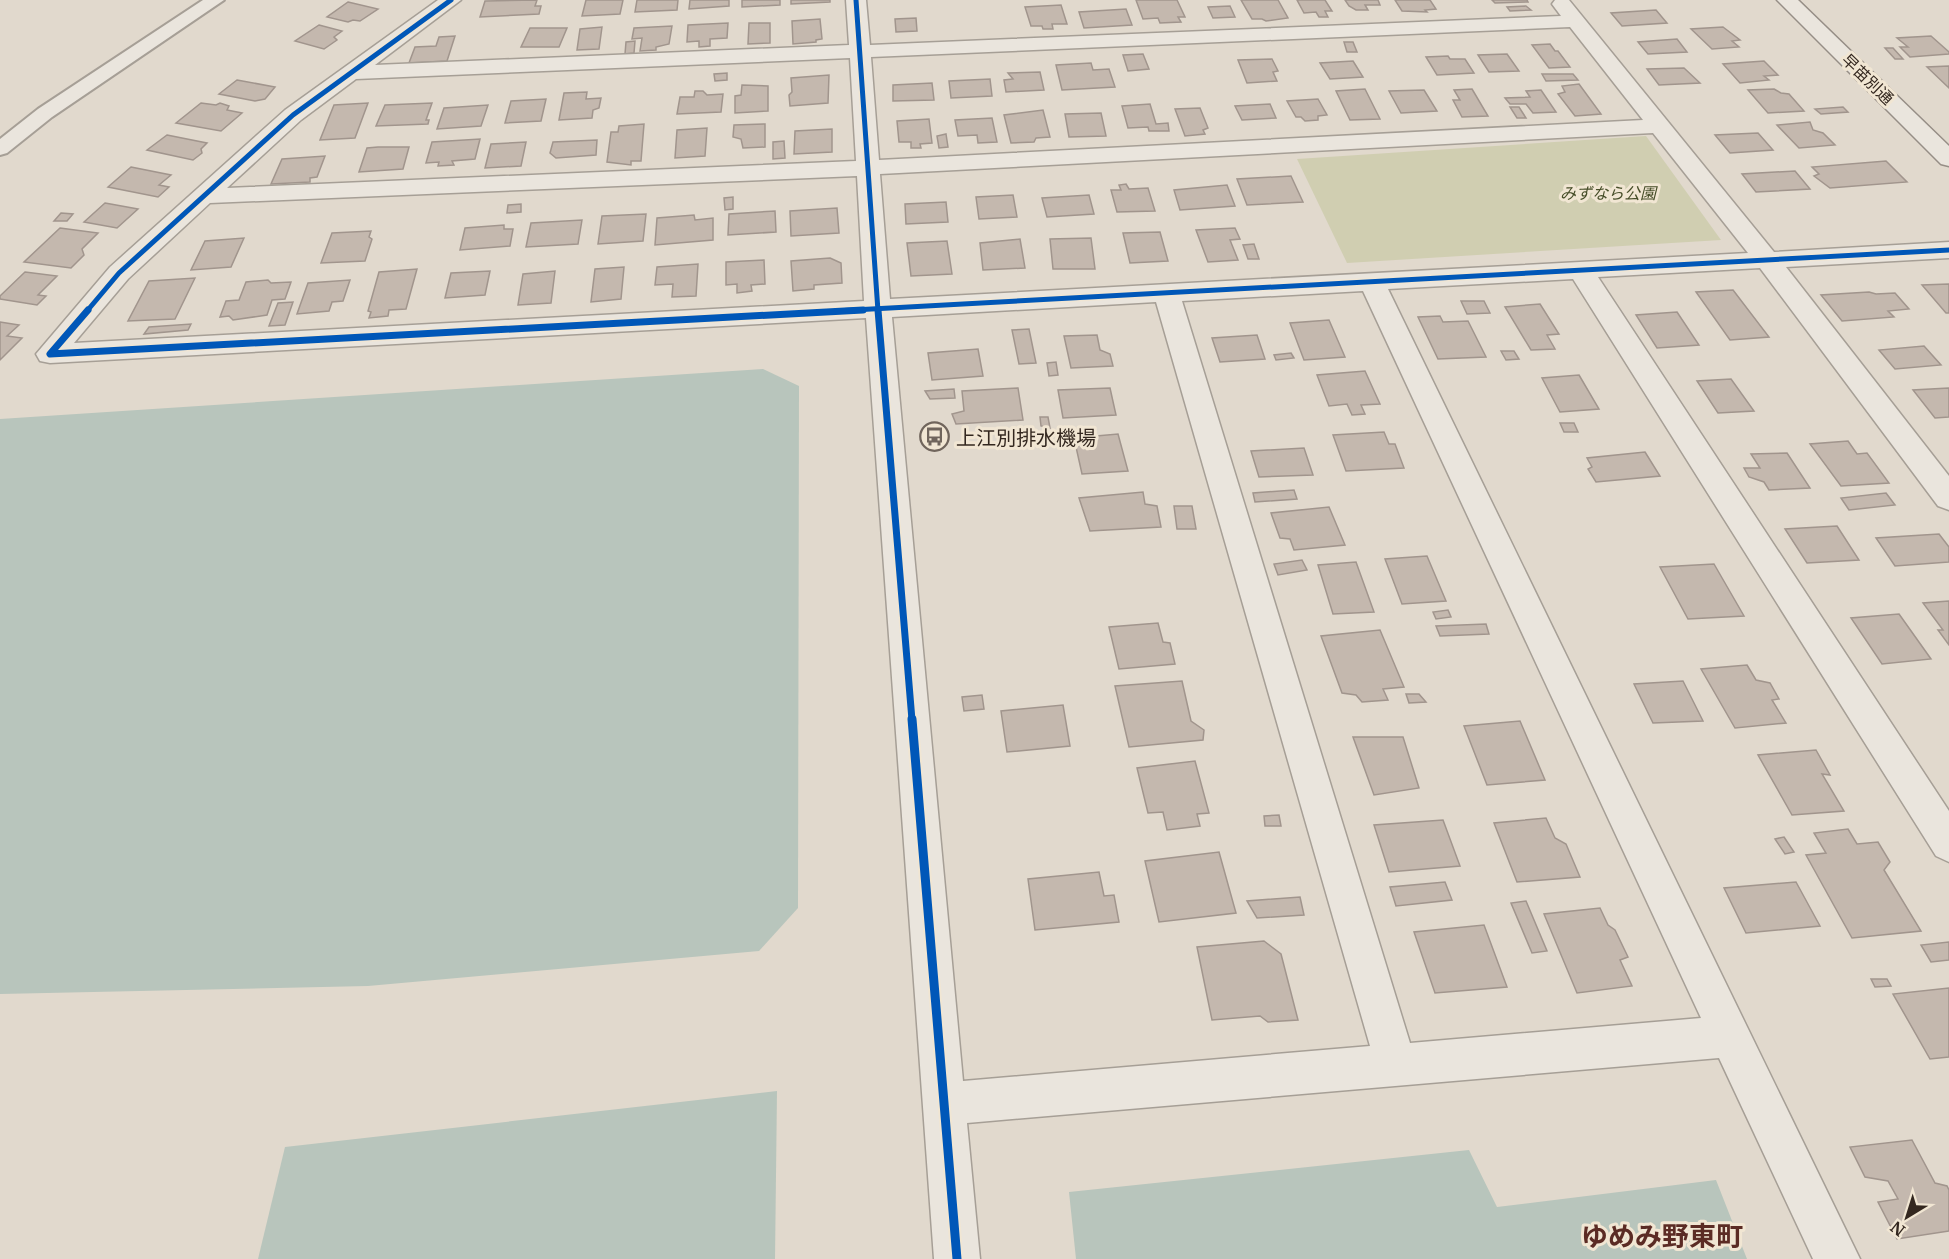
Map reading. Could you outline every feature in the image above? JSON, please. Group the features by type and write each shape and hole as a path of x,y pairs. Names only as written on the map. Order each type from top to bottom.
{"street":[{"path":"451,0 293,115 119,273 50,354 1949,250"},
{"path":"856,0 878,308 957,1259"},
{"path":"1559,0 1767,260 1949,498"},
{"name":"早苗別通","path":"1787,0 1949,159"},
{"path":"349,73 1576,21"},
{"path":"204,196 868,168 1660,126"},
{"path":"1580,270 1949,844"},
{"path":"1371,281 1837,1259"},
{"path":"1166,292 1396,1064"},
{"path":"944,1104 1729,1036"}],"lane":[{"path":"0,149 45,113 215,0"}],"green space":[{"name":"みずなら公園","path":"1646,136 1721,240 1347,263 1297,159"}],"shaded area":[{"path":"763,369 799,386 798,908 759,951 368,986 0,994 0,419"},
{"path":"777,1091 775,1259 258,1259 285,1147"},
{"path":"1469,1150 1497,1207 1716,1180 1747,1259 1076,1259 1069,1192"}],"building":[{"path":"537,0 535,6 541,6 539,14 480,17 485,1"},
{"path":"586,0 623,0 620,14 582,16"},
{"path":"637,0 678,0 677,10 635,12"},
{"path":"690,0 729,0 729,6 689,9"},
{"path":"742,0 780,0 780,5 742,7"},
{"path":"791,0 830,0 830,2 791,4"},
{"path":"1136,0 1177,0 1185,17 1178,17 1181,22 1160,23 1158,18 1143,19"},
{"path":"1241,0 1278,0 1288,18 1266,21 1252,19"},
{"path":"1297,0 1325,0 1332,11 1325,11 1328,17 1319,17 1316,12 1304,13"},
{"path":"1345,0 1378,0 1380,5 1365,5 1368,10 1356,10"},
{"path":"1395,0 1430,0 1436,9 1425,10 1427,12 1402,11"},
{"path":"1492,0 1527,0 1528,2 1495,3"},
{"path":"348,2 378,9 360,21 348,22 327,17"},
{"path":"1061,5 1067,24 1052,24 1053,29 1031,26 1025,7"},
{"path":"1230,6 1235,17 1213,18 1208,7"},
{"path":"1526,6 1531,10 1510,11 1507,7"},
{"path":"1126,9 1132,25 1084,28 1079,12"},
{"path":"1656,10 1667,23 1622,26 1611,13"},
{"path":"916,18 917,31 896,32 895,19"},
{"path":"820,19 822,39 816,42 793,44 792,21"},
{"path":"728,23 727,38 710,39 710,46 699,47 699,41 687,42 688,25"},
{"path":"749,23 770,23 770,43 748,44"},
{"path":"319,25 342,31 334,37 337,40 324,49 295,41"},
{"path":"672,26 669,44 656,47 656,50 640,51 642,38 632,39 634,28"},
{"path":"602,27 599,49 577,50 580,29"},
{"path":"1723,27 1740,40 1732,41 1739,47 1712,49 1691,29"},
{"path":"530,28 567,28 559,47 521,47"},
{"path":"455,36 447,61 409,63 415,47 436,46 439,37"},
{"path":"1931,36 1949,54 1910,57 1900,47 1908,47 1897,38"},
{"path":"1677,39 1687,52 1648,54 1638,42"},
{"path":"635,41 634,53 625,54 626,42"},
{"path":"1344,42 1353,42 1357,52 1347,52"},
{"path":"1550,44 1570,67 1549,68 1532,45"},
{"path":"1885,48 1893,48 1903,59 1895,59"},
{"path":"1143,54 1149,69 1128,71 1123,55"},
{"path":"1507,54 1519,71 1489,72 1478,55"},
{"path":"1448,56 1450,59 1465,59 1474,73 1437,75 1426,57"},
{"path":"1272,59 1278,71 1273,72 1277,81 1247,83 1238,60"},
{"path":"1353,61 1363,77 1330,79 1320,63"},
{"path":"1764,61 1778,75 1764,76 1769,80 1740,83 1723,64"},
{"path":"1091,63 1093,70 1109,69 1115,87 1062,90 1056,65"},
{"path":"1949,66 1949,88 1927,67"},
{"path":"1684,68 1700,83 1659,85 1647,69"},
{"path":"1040,72 1044,90 1006,92 1004,80 1013,79 1008,73"},
{"path":"727,73 727,80 715,81 714,74"},
{"path":"1542,74 1573,74 1578,80 1546,81"},
{"path":"829,75 828,103 790,106 791,78"},
{"path":"990,79 992,96 951,98 949,81"},
{"path":"237,80 275,87 265,99 255,101 219,94"},
{"path":"932,83 934,100 893,101 893,85"},
{"path":"1579,84 1601,114 1575,116 1558,94 1565,92 1562,86"},
{"path":"742,85 768,86 768,111 735,113 735,96 741,95"},
{"path":"1365,89 1380,119 1350,120 1336,91"},
{"path":"1472,89 1488,116 1462,117 1453,100 1460,100 1454,90"},
{"path":"1774,89 1789,94 1804,111 1768,113 1748,90"},
{"path":"1424,90 1437,111 1401,113 1389,91"},
{"path":"1541,90 1556,112 1533,113 1526,104 1510,104 1505,98 1530,97 1526,91"},
{"path":"695,91 703,91 707,95 723,94 721,112 677,114 680,97 694,97"},
{"path":"587,92 586,99 601,98 599,108 593,110 592,118 559,120 564,93"},
{"path":"546,99 541,121 505,123 511,101"},
{"path":"1318,99 1327,115 1318,116 1318,120 1305,121 1301,117 1296,117 1287,101"},
{"path":"201,103 216,105 220,103 229,106 227,110 242,113 221,131 176,123"},
{"path":"368,103 355,138 320,140 334,105"},
{"path":"432,103 426,120 429,120 428,124 376,126 385,105"},
{"path":"1150,104 1156,124 1168,123 1169,131 1149,131 1148,127 1128,128 1122,106"},
{"path":"1270,104 1276,118 1242,120 1235,106"},
{"path":"488,105 481,126 437,129 444,108"},
{"path":"1510,107 1519,107 1526,118 1517,118"},
{"path":"1843,107 1848,112 1821,114 1815,109"},
{"path":"1200,108 1208,128 1203,130 1205,134 1185,136 1175,109"},
{"path":"1043,110 1050,137 1036,138 1034,142 1011,143 1004,115"},
{"path":"1101,113 1106,136 1069,137 1065,114"},
{"path":"992,118 997,142 978,143 977,135 958,136 955,120"},
{"path":"929,119 932,143 920,144 921,148 911,148 911,142 899,142 897,121"},
{"path":"1810,122 1813,130 1823,133 1835,145 1799,148 1777,125"},
{"path":"644,124 641,161 631,161 631,165 607,162 611,132 618,132 619,126"},
{"path":"765,124 765,147 743,148 741,139 733,137 734,125"},
{"path":"707,128 705,156 675,158 677,130"},
{"path":"832,129 832,152 794,154 795,131"},
{"path":"1758,133 1773,150 1730,153 1715,135"},
{"path":"946,134 948,147 939,148 937,136"},
{"path":"167,135 207,143 201,149 202,153 193,160 147,150"},
{"path":"480,139 475,159 452,161 454,165 438,166 439,162 426,163 432,142"},
{"path":"597,140 596,155 556,158 550,153 553,142"},
{"path":"784,141 785,158 773,159 773,142"},
{"path":"526,142 521,166 485,168 491,144"},
{"path":"409,147 403,169 359,172 367,148"},
{"path":"325,156 317,177 310,178 310,182 271,184 282,159"},
{"path":"1886,161 1907,182 1830,188 1814,176 1819,174 1812,167"},
{"path":"131,167 171,175 159,185 169,187 158,197 108,187"},
{"path":"1795,171 1810,189 1756,192 1742,174"},
{"path":"1291,176 1303,202 1247,205 1237,179"},
{"path":"1126,184 1129,189 1148,188 1155,211 1117,212 1111,190 1121,190 1119,185"},
{"path":"1227,185 1235,206 1180,210 1174,190"},
{"path":"1013,195 1017,217 979,219 976,197"},
{"path":"1089,195 1094,214 1047,217 1042,198"},
{"path":"733,197 733,209 725,210 724,198"},
{"path":"946,202 948,222 906,224 905,204"},
{"path":"105,203 138,209 117,228 84,222"},
{"path":"521,204 521,212 507,213 508,205"},
{"path":"837,208 839,233 791,236 790,211"},
{"path":"775,211 776,232 728,235 729,214"},
{"path":"61,213 73,214 67,221 54,221"},
{"path":"646,214 643,241 598,244 602,216"},
{"path":"694,215 695,220 713,218 713,240 655,245 657,218"},
{"path":"582,220 578,244 526,247 531,223"},
{"path":"504,225 504,229 513,229 510,246 460,250 465,228"},
{"path":"60,228 98,233 82,249 84,255 71,268 24,262"},
{"path":"1235,228 1240,239 1230,240 1238,260 1208,262 1196,230"},
{"path":"371,231 369,237 372,239 365,261 321,263 332,233"},
{"path":"1160,232 1168,261 1130,263 1123,233"},
{"path":"244,238 231,267 191,270 205,241"},
{"path":"1091,238 1095,269 1053,269 1050,239"},
{"path":"1020,239 1025,268 983,270 980,243"},
{"path":"947,241 952,274 911,276 907,243"},
{"path":"1254,244 1259,259 1248,259 1243,245"},
{"path":"830,258 841,263 842,283 814,285 814,289 793,291 791,261"},
{"path":"764,260 765,284 751,285 752,291 737,293 737,284 726,285 726,262"},
{"path":"698,264 696,296 672,297 673,284 655,285 657,267"},
{"path":"624,267 621,299 591,302 595,269"},
{"path":"417,269 406,309 389,310 388,316 369,318 371,312 368,311 379,272"},
{"path":"490,271 485,295 445,298 451,273"},
{"path":"555,271 551,303 518,305 523,274"},
{"path":"25,272 57,276 38,295 46,296 37,305 0,299 0,296"},
{"path":"195,278 175,319 128,321 149,281"},
{"path":"268,280 271,283 291,282 285,299 272,300 267,315 233,320 229,316 220,317 226,301 239,300 246,282"},
{"path":"350,280 343,301 332,302 329,311 297,314 308,283"},
{"path":"1949,284 1949,313 1946,313 1922,285"},
{"path":"1733,290 1769,337 1730,340 1696,292"},
{"path":"1895,293 1909,309 1888,311 1894,317 1842,321 1821,295"},
{"path":"1461,301 1484,301 1490,313 1467,314"},
{"path":"293,302 285,325 269,326 278,303"},
{"path":"1540,304 1559,334 1547,335 1555,349 1531,350 1505,307"},
{"path":"1677,312 1699,345 1657,348 1636,315"},
{"path":"1440,316 1443,322 1468,321 1486,357 1438,359 1418,317"},
{"path":"1329,320 1345,357 1304,360 1290,323"},
{"path":"0,322 19,325 7,336 22,338 0,360"},
{"path":"191,324 188,330 144,334 149,327"},
{"path":"1029,329 1036,363 1019,364 1012,330"},
{"path":"1097,335 1100,350 1110,354 1113,366 1071,368 1064,336"},
{"path":"1257,335 1265,359 1220,362 1212,338"},
{"path":"1924,346 1941,365 1895,369 1879,350"},
{"path":"978,349 983,376 932,380 928,353"},
{"path":"1501,351 1514,351 1519,359 1506,360"},
{"path":"1291,353 1294,358 1276,360 1274,355"},
{"path":"1056,362 1058,375 1049,376 1047,363"},
{"path":"1365,371 1380,404 1361,405 1365,414 1352,415 1347,404 1329,406 1317,375"},
{"path":"1579,375 1599,409 1560,412 1542,378"},
{"path":"1731,379 1754,411 1718,413 1697,381"},
{"path":"1018,388 1023,420 956,424 952,414 964,411 962,391"},
{"path":"1110,388 1116,415 1063,418 1058,390"},
{"path":"1949,388 1949,417 1935,418 1913,390"},
{"path":"954,389 955,398 930,399 925,391"},
{"path":"1040,417 1048,417 1050,428 1041,426"},
{"path":"1560,423 1574,423 1578,432 1564,432"},
{"path":"1384,432 1389,444 1395,444 1404,468 1346,471 1333,435"},
{"path":"1118,434 1128,471 1082,474 1074,438"},
{"path":"1848,441 1857,454 1867,453 1889,483 1841,486 1810,444"},
{"path":"1304,448 1313,475 1259,477 1251,451"},
{"path":"1645,452 1660,476 1596,482 1588,469 1592,467 1587,458"},
{"path":"1787,453 1810,488 1769,490 1764,482 1749,477 1744,468 1760,468 1751,454"},
{"path":"1294,490 1297,499 1255,502 1253,493"},
{"path":"1143,492 1145,504 1157,506 1161,527 1090,531 1079,498"},
{"path":"1886,493 1895,505 1849,510 1841,498"},
{"path":"1174,506 1192,506 1196,529 1177,529"},
{"path":"1329,507 1345,545 1294,550 1290,539 1280,538 1271,513"},
{"path":"1837,526 1859,560 1807,563 1785,529"},
{"path":"1939,534 1949,547 1949,562 1895,566 1876,538"},
{"path":"1427,556 1446,601 1402,604 1385,559"},
{"path":"1302,560 1307,570 1278,575 1274,564"},
{"path":"1356,562 1374,612 1333,614 1318,565"},
{"path":"1714,564 1744,616 1688,619 1660,567"},
{"path":"1949,601 1949,645 1938,630 1943,630 1923,603"},
{"path":"1448,610 1451,617 1436,619 1433,612"},
{"path":"1899,614 1931,659 1882,664 1851,618"},
{"path":"1158,623 1163,642 1170,643 1175,664 1119,669 1109,627"},
{"path":"1486,624 1489,634 1440,636 1436,626"},
{"path":"1380,630 1404,687 1383,689 1388,700 1362,702 1356,695 1342,693 1321,636"},
{"path":"1747,665 1756,680 1770,683 1779,699 1772,700 1786,723 1735,728 1701,669"},
{"path":"1182,681 1191,721 1204,730 1203,740 1129,747 1115,686"},
{"path":"1683,681 1703,721 1653,723 1634,684"},
{"path":"1406,694 1419,694 1426,702 1409,703"},
{"path":"982,695 984,709 964,711 962,697"},
{"path":"1063,705 1070,746 1007,752 1001,711"},
{"path":"1520,721 1545,780 1487,785 1464,726"},
{"path":"1353,737 1403,737 1419,788 1374,795"},
{"path":"1816,750 1830,775 1822,774 1844,811 1792,815 1758,755"},
{"path":"1195,761 1209,813 1197,814 1200,826 1167,830 1163,812 1148,813 1137,768"},
{"path":"1279,815 1281,826 1265,826 1264,816"},
{"path":"1546,818 1555,838 1566,844 1580,877 1517,882 1494,823"},
{"path":"1443,820 1460,866 1389,872 1374,825"},
{"path":"1848,829 1857,844 1878,842 1890,862 1884,870 1921,931 1852,938 1806,855 1826,853 1814,833"},
{"path":"1784,837 1794,852 1785,854 1775,839"},
{"path":"1219,852 1236,913 1159,922 1145,861"},
{"path":"1099,872 1104,896 1114,895 1119,922 1035,930 1028,879"},
{"path":"1445,882 1452,900 1396,906 1390,887"},
{"path":"1796,882 1820,926 1746,933 1724,888"},
{"path":"1300,897 1304,915 1257,918 1247,901"},
{"path":"1526,901 1547,951 1532,953 1511,903"},
{"path":"1600,908 1608,925 1615,930 1628,957 1620,960 1632,986 1577,993 1544,914"},
{"path":"1484,925 1507,987 1435,993 1414,932"},
{"path":"1264,941 1281,954 1298,1020 1268,1022 1260,1016 1212,1020 1197,947"},
{"path":"1949,942 1949,960 1931,962 1921,945"},
{"path":"1871,979 1887,979 1891,986 1875,987"},
{"path":"1949,988 1949,1057 1930,1059 1893,994"},
{"path":"1912,1140 1935,1183 1947,1186 1949,1190 1949,1231 1897,1239 1878,1202 1898,1199 1888,1181 1865,1177 1850,1147"}],"cycle path":[{"path":"451,0 293,115 119,273 50,354 1949,250"},
{"path":"856,0 878,308 957,1259"}],"place":[{"name":"上江別排水機場","path":"935,437"}],"district":[{"name":"ゆめみ野東町","path":"1662,1236"}]}
